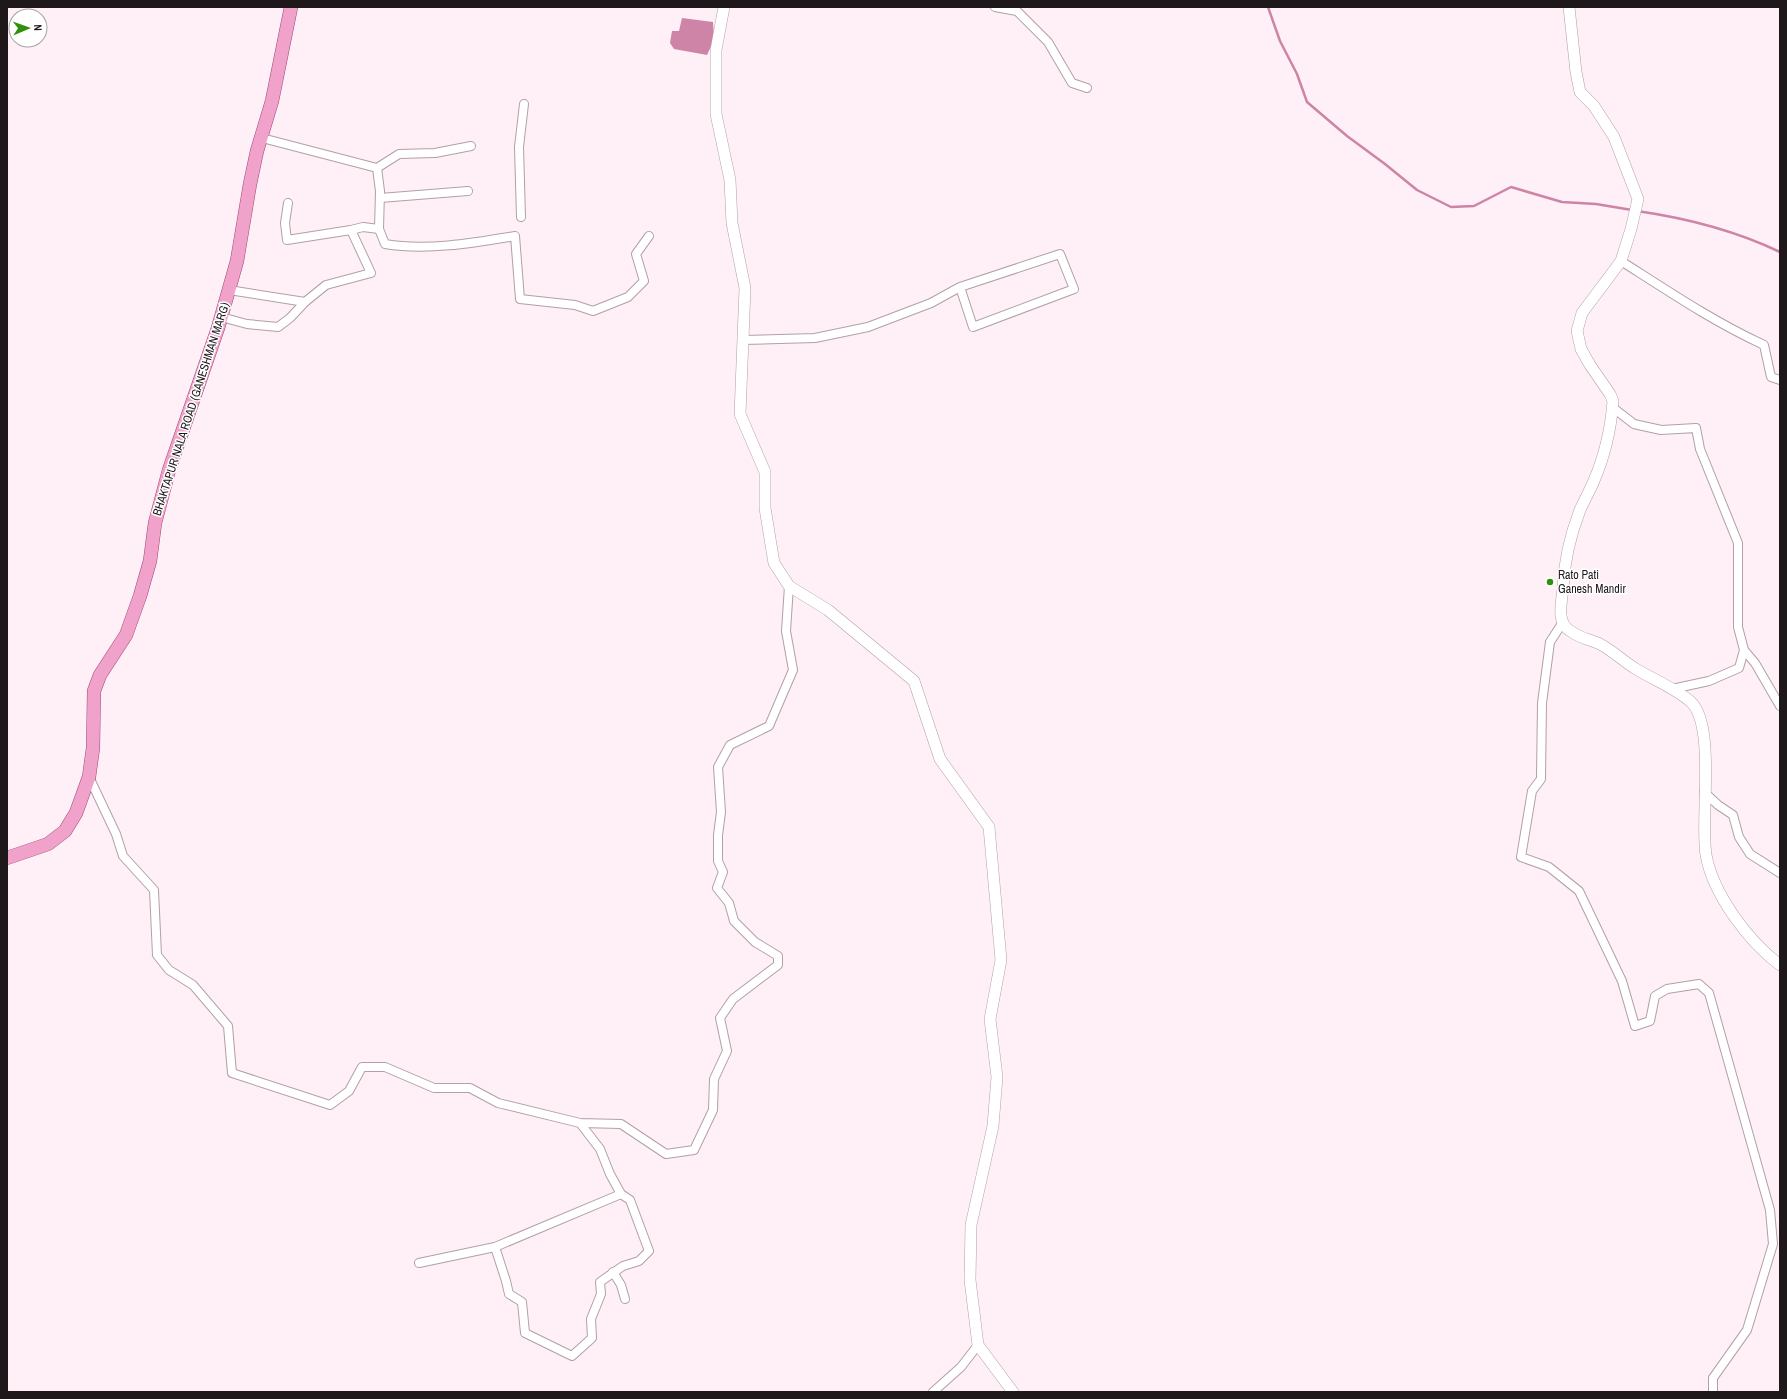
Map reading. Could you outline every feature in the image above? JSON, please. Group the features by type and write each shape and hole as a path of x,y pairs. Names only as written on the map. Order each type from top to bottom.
{"main road":[{"name":"BHAKTAPUR NALA ROAD (GANESHMAN MARG)","path":"7,858 48,844 65,831 76,813 89,777 93,748 94,691 100,675 126,635 140,596 150,560 155,523 169,470 229,290 237,261 250,184 272,102 291,7"},
{"path":"724,7 716,50 716,114 730,180 732,223 745,288 740,414 765,472 765,508 774,563 789,586 828,610 914,681 940,759 989,827 1001,960 990,1019 997,1077 993,1126 971,1225 970,1280 978,1345 1013,1392"},
{"path":"1569,7 1576,72 1580,92 1594,106 1614,137 1638,199 1621,261 1582,313 1577,331 1582,349 1590,365 1612,397 1612,407 1605,447 1597,473 1580,509 1567,550 1561,613 1563,622 1573,633 1600,644 1636,669 1686,698 1695,707 1698,712 1705,750 1704,792 1706,855 1712,874 1720,894 1732,913 1759,946 1780,965"}],"street":[{"path":"995,7 1017,11 1048,42 1072,82 1087,88"},
{"path":"522,217 519,147 524,104"},
{"path":"262,138 377,168 398,154 435,153 471,146"},
{"path":"377,168 380,198 379,229 385,244 403,247 440,245 515,236 520,299 575,305 593,311 628,297 644,280 636,254 649,236"},
{"path":"380,198 468,191"},
{"path":"288,203 285,224 287,240 363,227 379,229"},
{"path":"221,317 247,324 278,327 326,285 371,273 351,230"},
{"path":"742,340 815,338 868,327 931,303 960,287 1060,254 1074,289 973,327 960,287"},
{"path":"1621,261 1702,313 1733,331 1764,345 1770,377 1780,380"},
{"path":"229,290 305,302"},
{"path":"1612,407 1634,424 1661,430 1696,428 1700,449 1738,544 1738,627 1744,650 1755,662 1780,706"},
{"path":"89,777 116,834 123,856 154,890 157,955 169,970 193,985 228,1026 232,1073 330,1105 349,1091 362,1066 385,1067 434,1088 470,1088 498,1103 580,1123 621,1124 666,1154 694,1150 713,1110 714,1079 727,1051 720,1018 733,999 778,965 778,956 755,942 734,921 729,903 717,888 723,872 718,861 718,835 721,812 718,767 730,745 769,726 793,670 786,631 789,586"},
{"path":"1563,622 1550,642 1542,703 1541,780 1532,791 1520,857 1549,867 1579,891 1622,981 1635,1026 1650,1021 1655,996 1667,989 1699,984 1709,993 1770,1210 1774,1244 1747,1330 1713,1378 1713,1392"},
{"path":"1672,689 1708,681 1739,668 1744,650"},
{"path":"1704,792 1718,805 1733,815 1738,837 1750,854 1780,873"},
{"path":"495,1247 509,1294 522,1302 525,1333 572,1356 592,1338 591,1319 601,1294 600,1282 623,1266 639,1260 649,1251 630,1200 622,1194 610,1174 600,1149 580,1123"},
{"path":"419,1263 495,1247 622,1194"},
{"path":"613,1272 621,1285 625,1299"},
{"path":"933,1392 961,1367 978,1345"}],"shaded area":[{"path":"682,18 713,22 714,40 707,55 674,49 670,43 672,31 679,31"}],"waterway":[{"path":"1268,7 1280,41 1297,74 1307,102 1347,136 1417,190 1451,207 1474,206 1511,187 1562,202 1596,204 1632,210"},
{"path":"1637,211 1674,217 1710,226 1763,244 1780,252"}],"place":[{"name":"Rato Pati Ganesh Mandir","path":"1550,582"}]}
